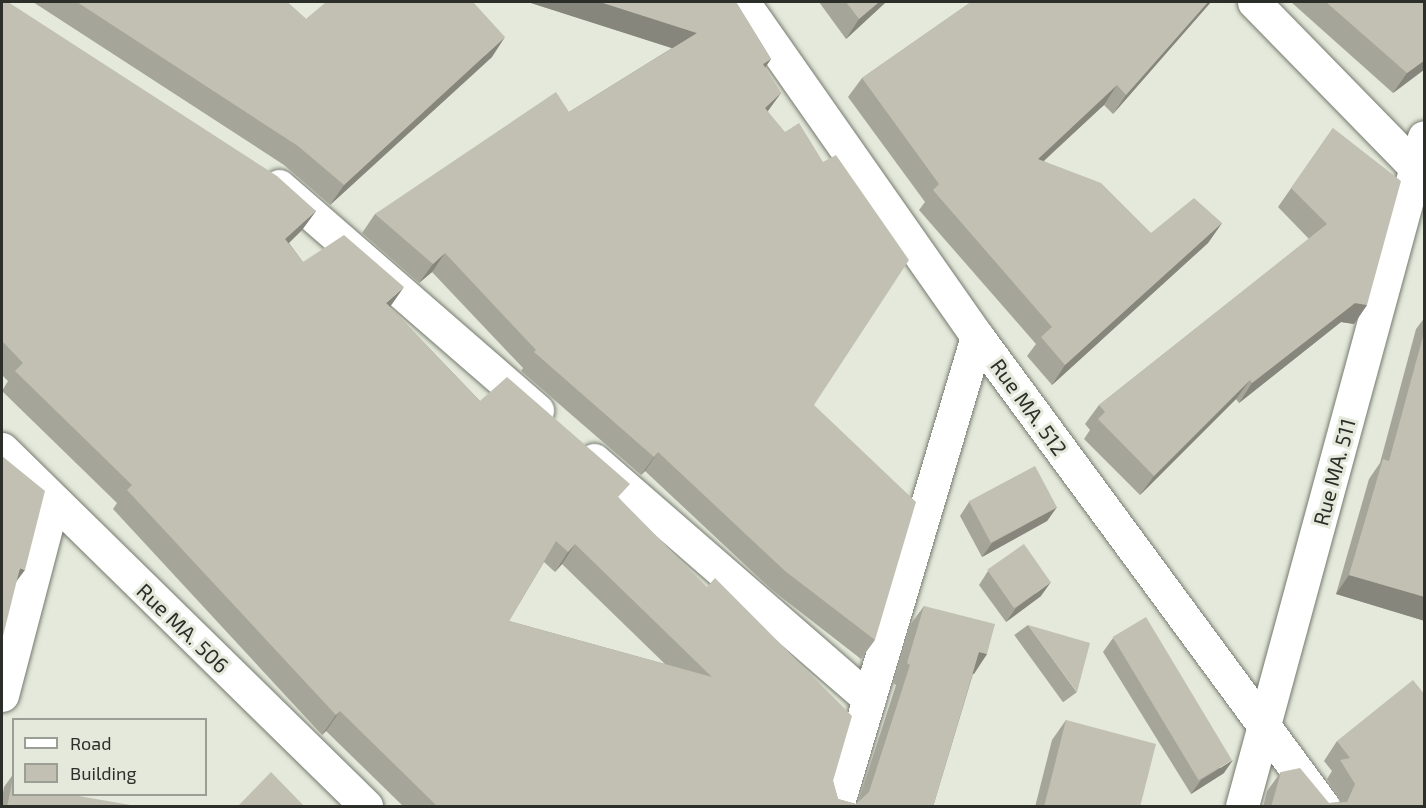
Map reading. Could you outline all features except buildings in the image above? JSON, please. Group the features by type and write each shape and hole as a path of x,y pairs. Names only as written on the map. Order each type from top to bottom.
{"street":[{"name":"Rue MA. 512","path":"743,2 977,336 1323,807"},
{"path":"1254,2 1420,152"},
{"name":"Rue MA. 511","path":"1242,807 1265,731 1420,152"},
{"path":"254,169 274,181 868,699"},
{"path":"837,807 977,336"},
{"name":"Rue MA. 506","path":"2,449 52,501 366,807"},
{"path":"2,695 52,501"}]}
